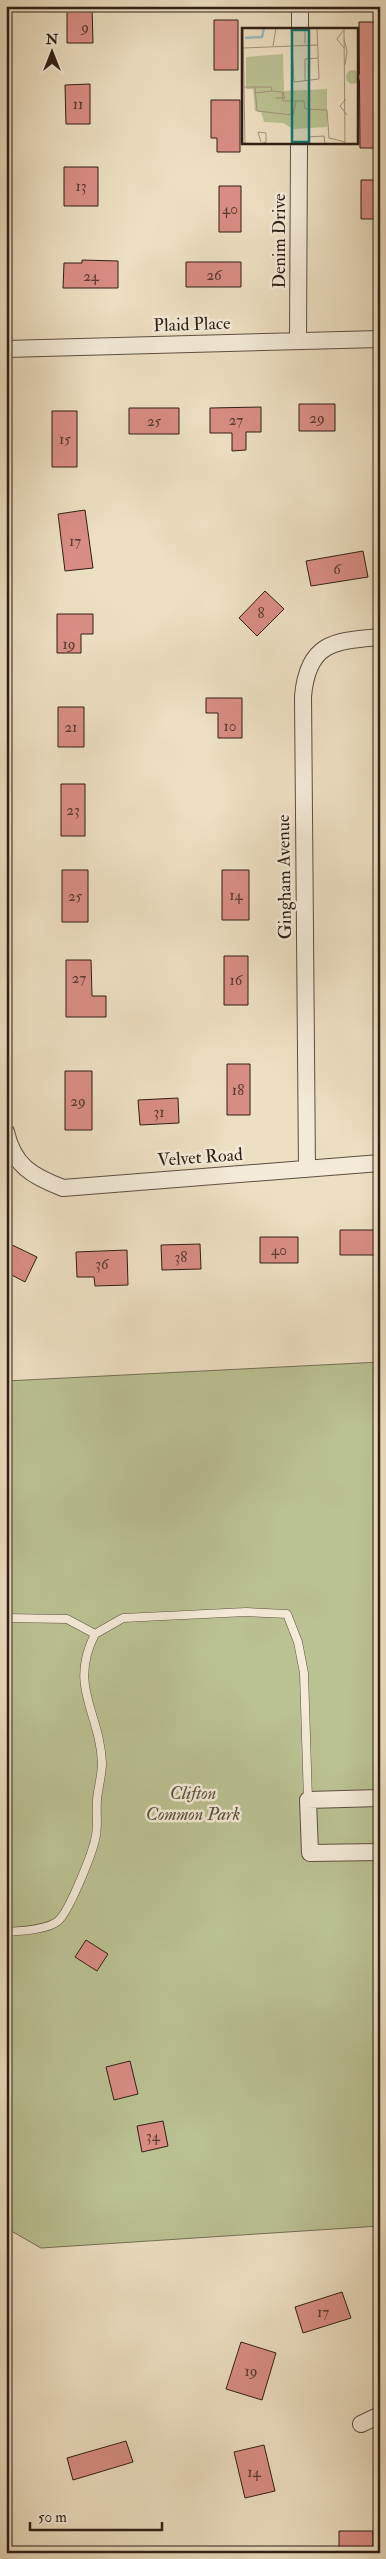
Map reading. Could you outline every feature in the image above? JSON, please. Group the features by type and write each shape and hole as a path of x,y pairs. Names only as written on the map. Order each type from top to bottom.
{"street":[{"path":"300,6 300,28"},
{"name":"Denim Drive","path":"298,341 299,144"},
{"name":"Plaid Place","path":"6,349 380,339"},
{"name":"Gingham Avenue","path":"307,1169 303,706 305,674 322,650 340,641 380,637"},
{"name":"Velvet Road","path":"6,1132 14,1157 27,1170 43,1180 63,1188 380,1163"},
{"path":"380,1798 308,1800 310,1853 380,1852"},
{"path":"361,2424 380,2415"}],"lane":[{"path":"6,1932 30,1930 58,1921 72,1899 96,1835 97,1800 102,1763 85,1693 84,1666 86,1653 95,1634 123,1618 246,1612 287,1614 298,1642 304,1673 308,1800"},
{"path":"6,1618 67,1619 95,1634"}],"green space":[{"name":"Clifton Common Park","path":"380,1362 380,2226 41,2248 6,2228 6,1381"}],"building":[{"path":"67,6 92,6 93,43 67,43"},
{"path":"214,20 238,20 238,70 214,70"},
{"path":"359,22 380,22 380,148 360,148"},
{"path":"90,84 90,124 66,124 65,85"},
{"path":"211,100 240,100 240,152 217,152 217,138 211,138"},
{"path":"64,167 98,167 98,206 64,206"},
{"path":"361,180 380,180 380,219 361,219"},
{"path":"219,186 241,186 241,232 219,232"},
{"path":"82,260 118,261 118,288 63,288 64,263 82,263"},
{"path":"186,262 241,262 241,287 186,287"},
{"path":"299,404 335,404 335,431 299,431"},
{"path":"261,407 261,432 246,432 246,450 232,451 232,433 210,433 210,408"},
{"path":"129,408 179,408 179,434 129,434"},
{"path":"52,411 77,411 77,467 52,467"},
{"path":"85,510 93,568 65,571 58,514"},
{"path":"363,551 368,577 311,586 306,561"},
{"path":"265,591 284,609 257,636 239,618"},
{"path":"57,614 93,614 93,634 81,634 81,653 57,653"},
{"path":"206,698 242,698 242,738 218,738 218,713 206,713"},
{"path":"58,707 84,707 84,747 58,747"},
{"path":"61,784 85,784 85,836 61,836"},
{"path":"62,870 88,870 88,922 62,922"},
{"path":"222,870 249,870 249,920 222,920"},
{"path":"224,956 248,956 248,1005 224,1005"},
{"path":"66,960 91,960 92,996 106,996 106,1017 66,1017"},
{"path":"227,1064 250,1064 250,1115 227,1115"},
{"path":"65,1071 92,1071 92,1130 65,1130"},
{"path":"178,1098 179,1123 140,1125 138,1100"},
{"path":"340,1230 380,1230 380,1255 340,1255"},
{"path":"260,1237 298,1237 298,1263 260,1263"},
{"path":"6,1242 37,1257 25,1282 6,1272"},
{"path":"200,1244 201,1269 162,1270 161,1245"},
{"path":"127,1250 128,1285 95,1286 94,1277 77,1277 76,1252"},
{"path":"86,1940 108,1954 97,1971 75,1957"},
{"path":"130,2061 138,2094 114,2100 106,2067"},
{"path":"163,2121 168,2146 142,2152 137,2126"},
{"path":"342,2292 351,2318 303,2333 295,2307"},
{"path":"241,2342 276,2353 262,2400 226,2389"},
{"path":"126,2441 133,2462 73,2480 67,2458"},
{"path":"264,2445 275,2491 245,2498 234,2452"},
{"path":"339,2531 373,2531 373,2553 339,2553"}]}
